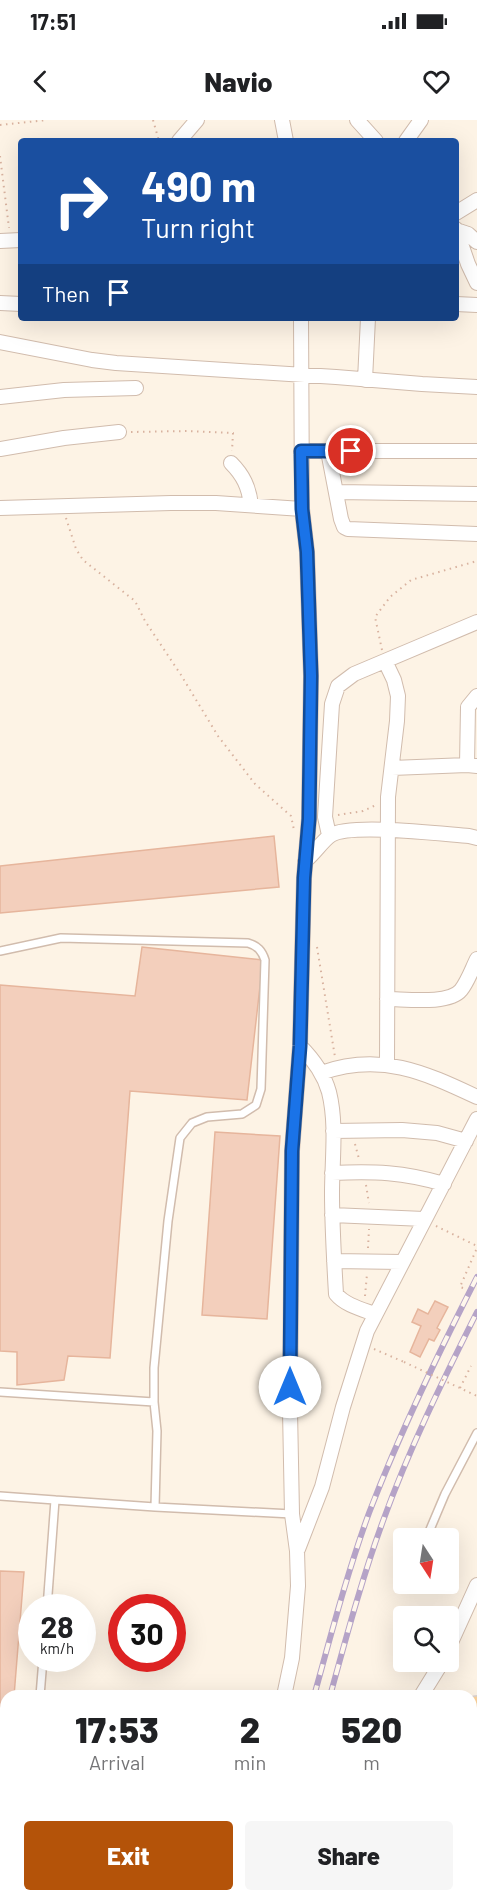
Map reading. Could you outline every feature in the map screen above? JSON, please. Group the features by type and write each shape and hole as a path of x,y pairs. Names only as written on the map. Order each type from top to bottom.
{"street":[{"path":"181,138 196,120"},
{"path":"282,120 285,138"},
{"path":"408,138 421,120"},
{"path":"363,122 374,138"},
{"path":"459,211 477,200"},
{"path":"459,231 468,234 477,242"},
{"path":"459,238 477,283"},
{"path":"0,303 18,304"},
{"path":"459,304 477,305"},
{"path":"285,1690 292,1658 298,1586 297,1551 292,1514 290,1410 292,1151 300,1046 305,861 309,819 311,676 307,552 302,509 301,321"},
{"path":"365,380 368,321"},
{"path":"0,342 116,363 477,387"},
{"path":"0,397 64,390 136,388"},
{"path":"0,449 64,438 119,432"},
{"path":"301,451 477,451"},
{"path":"328,451 344,527 477,534"},
{"path":"231,463 246,483 251,505"},
{"path":"336,492 477,494"},
{"path":"0,508 171,503 302,509"},
{"path":"329,835 325,817 332,704 338,686 354,674 477,622"},
{"path":"385,661 394,680 398,696 387,830 387,1065"},
{"path":"392,768 472,766 468,707 477,696"},
{"path":"305,861 329,835 340,831 387,830 477,838"},
{"path":"387,999 441,999 452,996 461,990 477,959"},
{"path":"300,1046 321,1073 328,1089 333,1111 332,1215 336,1294 347,1303 375,1314"},
{"path":"321,1073 360,1065 409,1068 477,1097"},
{"path":"297,1551 322,1487 354,1366 375,1314 477,1119"},
{"path":"333,1131 402,1130 437,1133 466,1141"},
{"path":"332,1173 387,1172 416,1176 444,1184"},
{"path":"332,1215 424,1219"},
{"path":"334,1261 402,1262"},
{"path":"459,1625 477,1585"},
{"path":"426,1690 436,1672"}],"lane":[{"path":"0,951 61,938 143,939 249,943 256,946 265,960 261,1089 256,1105 242,1114 207,1117 192,1123 180,1138 168,1221 154,1368 154,1402 158,1431 155,1507"},
{"path":"0,1392 154,1402"},
{"path":"431,1528 445,1494 477,1433"},
{"path":"0,1496 292,1514"},
{"path":"48,1594 55,1500"},
{"path":"40,1690 42,1672"}],"path":[{"path":"0,125 47,120"},
{"path":"153,120 158,138"},
{"path":"0,156 10,240"},
{"path":"119,432 233,433 231,463"},
{"path":"62,507 76,549 83,560 135,601 145,621 218,736 255,784 291,816 295,834"},
{"path":"385,661 378,639 375,616 390,597 411,580 477,561"},
{"path":"325,817 363,811 388,797"},
{"path":"441,1229 477,1247 462,1288"},
{"path":"375,1349 477,1396"},
{"path":"460,1388 471,1366"}],"building":[{"path":"274,836 279,887 0,913 0,866"},
{"path":"142,947 263,960 247,1100 130,1091 110,1358 68,1356 64,1380 17,1385 17,1352 0,1351 0,985 135,996"},
{"path":"215,1132 280,1136 267,1319 202,1315"},
{"path":"435,1301 448,1307 437,1328 440,1330 434,1341 429,1339 420,1357 410,1352 421,1326 412,1322 418,1309 428,1314"},
{"path":"0,1571 24,1572 22,1594 18,1594 18,1646 14,1690 0,1690"}],"railway":[{"path":"316,1690 346,1581 369,1513 420,1393 477,1277"},
{"path":"332,1690 361,1586 393,1494 427,1415 477,1312"}],"route":[{"path":"290,1387 292,1151 300,1046 304,878 309,819 311,676 309,588 302,509 301,451 351,451"}]}
